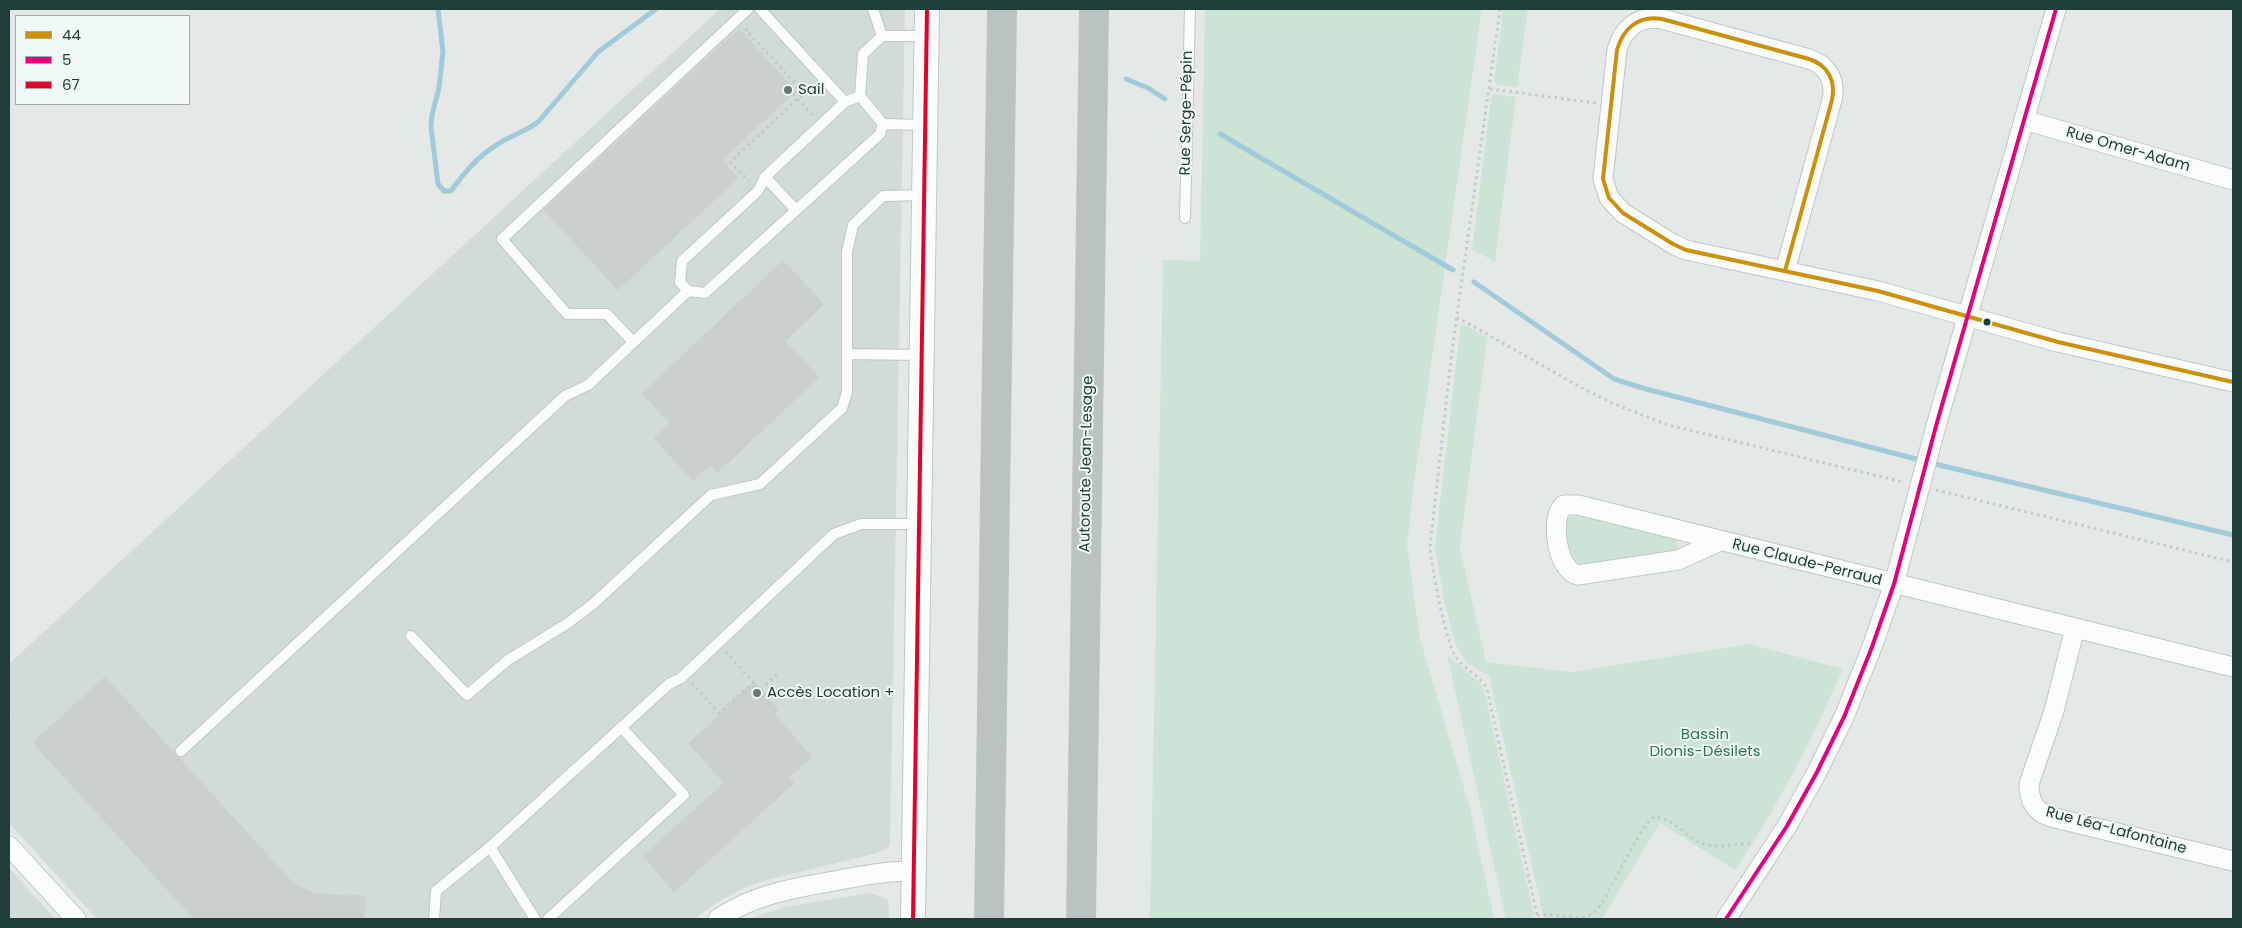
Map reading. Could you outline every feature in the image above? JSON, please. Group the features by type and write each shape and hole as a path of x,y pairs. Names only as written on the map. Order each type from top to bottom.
{"highway":[{"path":"990,919 1002,9"},
{"name":"Autoroute Jean-Lesage","path":"1081,919 1094,9"}],"street":[{"path":"913,919 927,9"},
{"path":"1726,919 1787,826 1831,745 1872,647 1894,584 1936,426 1969,317 2056,9"},
{"path":"1785,271 1832,100 1833,84 1830,75 1819,63 1809,59 1662,19 1651,18 1635,23 1623,34 1617,50 1603,172 1604,185 1609,198 1623,213 1673,244 1703,254 1878,291 2058,342 2233,382"},
{"name":"Rue Omer-Adam","path":"2024,120 2233,180"},
{"name":"Rue Claude-Perraud","path":"1720,541 1678,560 1578,575 1567,570 1563,562 1556,516 1562,507 1571,504 1894,584"},
{"path":"1894,584 2233,667"},
{"name":"Rue Léa-Lafontaine","path":"2075,628 2054,711 2029,784 2030,795 2034,805 2041,813 2051,817 2233,861"},
{"path":"9,846 76,919"},
{"path":"718,919 745,904 787,890 872,874 913,871"}],"lane":[{"path":"634,342 607,314 568,314 502,239 748,9"},
{"path":"760,9 845,102"},
{"path":"873,9 882,36"},
{"name":"Rue Serge-Pépin","path":"1185,218 1190,9"},
{"path":"926,125 883,124 860,96 863,54 882,36 927,36"},
{"path":"860,96 845,102 821,124 765,177 758,191 682,261 680,282 688,291 705,293 880,134 883,124"},
{"path":"765,177 796,210"},
{"path":"411,636 467,696 508,660 568,623 593,604 711,495 760,484 842,408 847,392 847,252 853,225 882,196 924,195"},
{"path":"181,751 565,396 588,385 688,291"},
{"path":"847,354 922,356"},
{"path":"434,919 436,891 490,847 669,684 684,675 834,534 861,524 919,524"},
{"path":"548,919 684,795 621,727"},
{"path":"490,847 535,919"}],"path":[{"path":"1500,9 1457,317 1430,536 1431,557 1454,653 1484,683 1487,689 1538,917 1546,914 1585,917 1596,911 1619,874 1646,823 1654,817 1664,818 1699,843 1712,847 1754,845"},
{"path":"746,30 804,93 730,162 752,184"},
{"path":"1490,89 1595,103"},
{"path":"794,94 821,124"},
{"path":"1457,317 1582,388 1612,403 1668,425 2233,562"},
{"path":"725,650 760,690 777,674"},
{"path":"684,675 720,713 754,682"}],"shaded area":[{"path":"720,9 905,9 890,844 888,848 877,853 763,881 746,887 716,903 694,919 97,919 9,823 9,719 11,717 9,714 9,664"},
{"path":"9,868 55,919 9,919"},
{"path":"871,893 887,899 889,919 749,919 785,907"}],"green space":[{"path":"1205,9 1482,9 1414,483 1407,545 1420,639 1470,808 1494,919 1150,919 1163,260 1200,261"},
{"path":"1503,9 1528,9 1517,87 1498,85 1494,81"},
{"path":"1494,94 1516,97 1495,262 1472,249 1491,98"},
{"name":"Bassin Dionis-Désilets","path":"1466,325 1487,338 1460,548 1486,662 1571,672 1750,644 1843,669 1794,772 1766,822 1735,870 1660,823 1602,919 1544,919 1489,676 1467,663 1456,646 1444,600 1435,547 1460,329 1461,326"},
{"path":"1577,515 1672,538 1676,540 1678,547 1674,551 1580,565 1576,562 1570,551 1566,537 1568,518"},
{"path":"1447,655 1480,683 1485,694 1535,919 1506,919"}],"building":[{"path":"739,29 796,91 722,160 738,178 618,290 544,210"},
{"path":"783,261 824,304 785,341 819,377 717,473 710,465 693,481 654,438 670,423 642,394"},
{"path":"105,677 294,884 315,894 365,896 364,919 194,919 33,743"},
{"path":"754,682 778,710 774,714 812,757 789,777 794,783 674,892 643,856 724,783 689,744"}],"waterway":[{"path":"438,9 443,52 439,88 431,127 438,184 444,191 451,191 472,165 484,154 539,121 598,52 656,9"},
{"path":"1126,79 1148,88 1165,99"},
{"path":"1220,134 1453,270"},
{"path":"1474,282 1614,379 1943,466 2233,535"}],"transit line":[{"name":"67","path":"913,919 927,9"},
{"name":"5","path":"1726,919 1787,826 1816,774 1844,717 1872,647 1894,584 1936,426 2056,9"},
{"name":"44","path":"1785,271 1832,100 1833,86 1829,75 1821,65 1809,59 1662,19 1654,18 1639,21 1623,35 1617,50 1603,179 1609,198 1623,213 1673,244 1686,250 1878,291 2058,342 2233,382"}],"place":[{"name":"Sail","path":"788,90"},
{"name":"Accès Location +","path":"757,693"}]}
